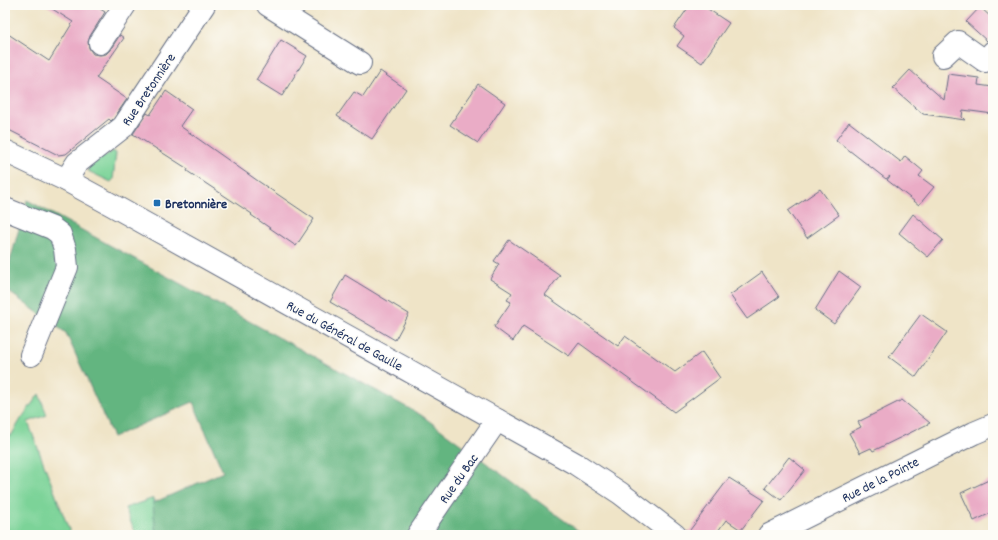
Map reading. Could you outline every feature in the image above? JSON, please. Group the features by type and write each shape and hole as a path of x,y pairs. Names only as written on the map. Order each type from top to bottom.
{"main road":[{"path":"100,43 126,5"},
{"name":"Rue Bretonnière","path":"66,180 77,163 123,128 204,5"},
{"path":"268,5 360,63"},
{"path":"943,56 958,42 985,61 993,52"},
{"name":"Rue du Général de Gaulle","path":"5,150 66,180 591,474 620,493 675,535"},
{"path":"5,209 52,228 60,234 65,249 67,267 30,355"},
{"name":"Rue du Bac","path":"418,535 497,420"},
{"name":"Rue de la Pointe","path":"769,535 993,425"}],"green space":[{"path":"113,151 116,153 113,180 111,182 88,171 89,166"},
{"path":"27,200 421,415 584,535 156,535 153,503 223,472 193,402 113,437 66,333 5,289 5,279"},
{"path":"39,394 47,415 28,422 71,535 5,535 5,433 11,436"},
{"path":"154,498 153,503 156,535 136,535 125,508"}],"building":[{"path":"46,5 94,5 105,12 90,36 88,42 89,48 93,54 106,54 120,35 124,38 96,78 127,99 111,121 109,119 66,154 58,155 5,128 5,32 49,61 73,22"},
{"path":"690,5 702,5 729,23 702,63 677,46 684,36 674,28"},
{"path":"980,7 993,19 993,40 987,41 966,22"},
{"path":"281,40 307,56 282,96 256,80"},
{"path":"910,70 944,100 948,74 979,78 978,85 993,87 993,114 963,110 962,117 965,120 923,114 893,88"},
{"path":"380,71 406,89 372,139 337,116 354,92 363,97"},
{"path":"478,84 505,103 478,143 450,125"},
{"path":"166,91 192,109 180,126 314,219 296,246 251,215 252,214 187,171 188,169 133,134 147,113 150,115"},
{"path":"849,122 901,162 905,156 923,171 919,176 934,187 919,205 887,180 890,176 886,179 836,140"},
{"path":"820,189 839,215 807,238 788,211"},
{"path":"913,214 943,240 928,257 899,233"},
{"path":"509,240 560,275 545,295 618,346 625,336 675,372 702,352 720,378 674,412 579,343 569,356 523,326 513,341 494,327 511,302 507,300 512,293 490,279 499,264 494,261"},
{"path":"839,271 861,287 834,324 815,310"},
{"path":"762,272 779,297 747,319 730,295"},
{"path":"345,275 409,314 395,340 330,302"},
{"path":"921,314 947,332 916,377 889,357"},
{"path":"902,400 930,423 873,451 871,448 860,453 849,433 861,427 858,422"},
{"path":"789,457 805,470 781,500 765,488"},
{"path":"729,478 764,500 741,530 726,520 715,535 687,535 687,534"},
{"path":"993,478 993,512 974,521 961,493"}],"place":[{"name":"Bretonnière","path":"157,203"}]}
